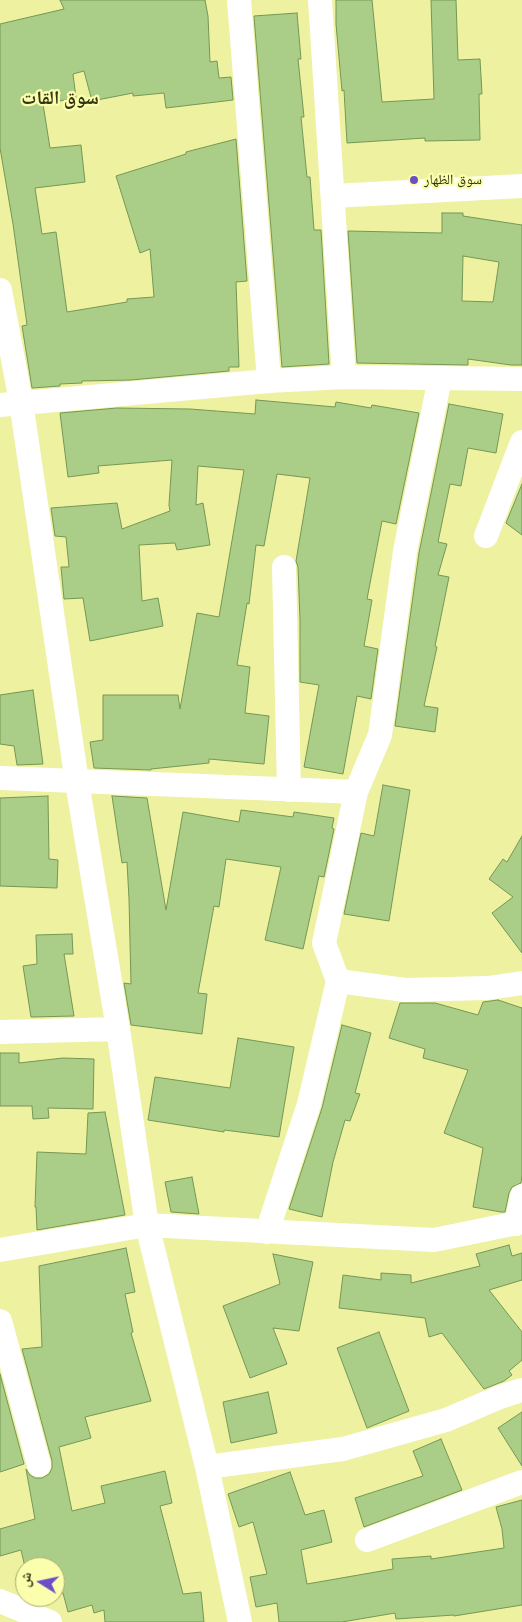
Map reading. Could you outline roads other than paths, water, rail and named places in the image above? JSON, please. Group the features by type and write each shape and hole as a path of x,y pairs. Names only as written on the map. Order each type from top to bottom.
{"street":[{"path":"239,0 269,381"},
{"path":"320,0 344,377"},
{"path":"333,196 522,186"},
{"path":"0,290 10,404 77,782 118,1029 147,1225 207,1467 240,1622"},
{"path":"10,404 269,381 344,377 522,379"},
{"path":"267,1232 309,1104 338,981 324,943 356,792 380,736 405,551 440,378"},
{"path":"486,536 522,442"},
{"path":"284,567 289,790"},
{"path":"0,778 356,792"},
{"path":"338,981 405,990 488,988 522,983"},
{"path":"0,1032 118,1029"},
{"path":"0,1250 147,1225 434,1240 519,1223 522,1196"},
{"path":"0,1321 39,1465"},
{"path":"207,1467 343,1449 446,1420 500,1397 522,1390"},
{"path":"366,1540 522,1482"},
{"path":"0,1601 50,1622"}],"place":[{"name":"سوق الظهار","path":"414,180"}],"district":[{"name":"سوق القات","path":"60,99"}]}
